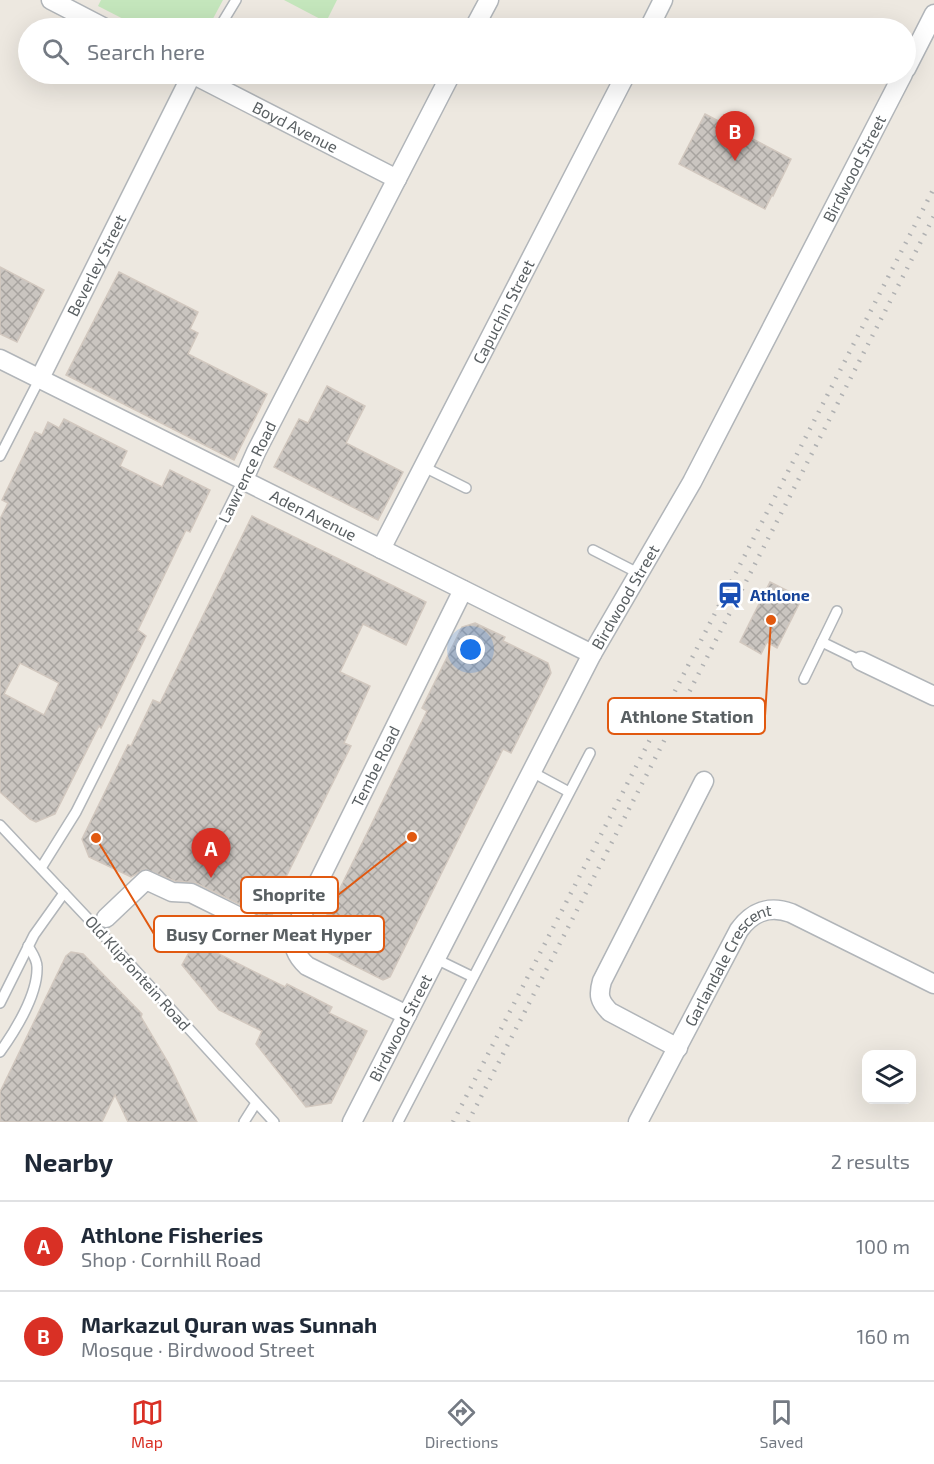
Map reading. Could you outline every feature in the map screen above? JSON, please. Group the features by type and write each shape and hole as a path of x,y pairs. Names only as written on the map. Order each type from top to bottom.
{"street":[{"path":"51,0 86,18"},
{"path":"479,18 489,0"},
{"path":"654,18 663,0"},
{"path":"916,50 934,15"},
{"name":"Beverley Street","path":"40,378 187,84"},
{"name":"Boyd Avenue","path":"212,84 397,178"},
{"name":"Lawrence Road","path":"244,479 446,84"},
{"name":"Capuchin Street","path":"381,549 621,84"},
{"name":"Birdwood Street","path":"352,1122 592,654 692,482 898,84"},
{"name":"Aden Avenue","path":"0,358 592,654"},
{"name":"Tembe Road","path":"407,1015 307,966 297,956 294,931 463,590"},
{"path":"861,661 934,696"},
{"path":"678,1048 610,1012 601,1002 599,992 602,981 704,781"},
{"path":"106,918 146,880 172,892 191,893 276,935"},
{"name":"Garlandale Crescent","path":"638,1122 739,930 754,914 773,909 791,912 934,984"}],"lane":[{"path":"225,18 236,0"},
{"name":"Beverley Street","path":"0,456 40,378"},
{"path":"424,467 466,488"},
{"name":"Lawrence Road","path":"41,868 76,812 244,479"},
{"path":"593,550 640,574"},
{"path":"804,679 837,611"},
{"path":"822,642 861,661"},
{"path":"398,1122 590,753"},
{"path":"531,772 569,792"},
{"name":"Old Klipfontein Road","path":"0,825 274,1122"},
{"path":"0,1003 33,935 64,893"},
{"path":"0,1052 17,1026 34,984 36,960 28,946"},
{"path":"436,959 473,977"},
{"path":"244,1122 256,1103"}],"green space":[{"path":"101,0 223,0 213,18 121,18 98,6"},
{"path":"284,0 337,0 328,18 318,18"}],"building":[{"path":"705,114 791,159 765,209 679,164"},
{"path":"0,267 44,290 17,342 0,334"},
{"path":"119,272 198,312 190,329 198,333 188,354 267,394 234,460 66,375"},
{"path":"327,386 365,406 346,443 403,472 378,520 274,467 299,419 308,423"},
{"path":"64,419 127,451 120,466 162,487 170,470 210,490 190,532 186,530 138,630 146,636 101,728 99,726 55,814 36,822 0,792 0,519 8,503 2,500 35,432 42,435 48,422 59,428","holes":["20,663 59,683 44,715 4,694"]},
{"path":"252,516 426,602 406,645 363,624 340,672 370,686 344,743 351,746 285,879 289,881 270,919 196,883 175,881 145,869 131,877 89,857 82,839 153,700 160,703"},
{"path":"770,582 802,598 777,648 767,642 761,654 740,642"},
{"path":"475,623 505,637 503,641 548,663 551,673 511,753 503,749 390,977 383,980 321,949 325,941 322,925 427,711 422,708 462,627"},
{"path":"195,942 285,987 287,984 332,1007 329,1013 367,1031 331,1103 306,1107 256,1044 262,1031 219,1010 182,965"},
{"path":"71,952 83,954 142,1014 141,1017 169,1064 197,1122 128,1122 115,1095 102,1122 0,1122 0,1092 66,956"}],"railway":[{"path":"453,1122 934,188"},
{"path":"468,1122 934,216"}],"place":[{"name":"Markazul Quran was Sunnah","path":"735,161"},
{"name":"Athlone","path":"730,595"},
{"name":"Athlone Station","path":"771,620"},
{"name":"Shoprite","path":"412,837"},
{"name":"Busy Corner Meat Hyper","path":"96,838"},
{"name":"Athlone Fisheries","path":"211,878"}]}
